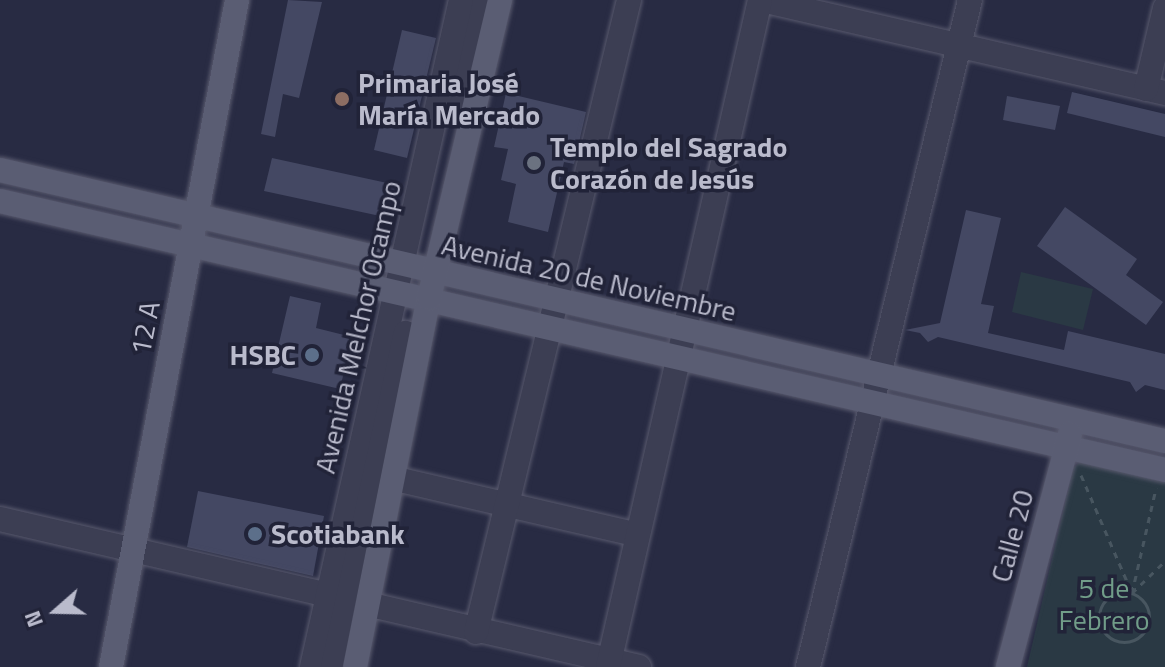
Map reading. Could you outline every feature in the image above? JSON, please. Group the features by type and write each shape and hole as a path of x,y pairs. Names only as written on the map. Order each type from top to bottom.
{"main road":[{"name":"12 A","path":"111,667 237,0"},
{"name":"Avenida Melchor Ocampo","path":"355,667 348,599 396,479 419,270 500,0"},
{"name":"Avenida 20 de Noviembre","path":"0,170 556,303 882,373 1165,441"},
{"name":"Avenida 20 de Noviembre","path":"0,201 875,402 1071,456 1161,475"},
{"name":"Calle 20","path":"1008,667 1071,456 1074,420"}],"street":[{"name":"Avenida Melchor Ocampo","path":"419,270 461,0"},
{"path":"419,270 479,0"},
{"path":"476,632 510,503 549,327 629,0"},
{"path":"608,663 634,534 761,0 1155,91 1165,8"},
{"path":"808,667 875,402 970,0"},
{"name":"Avenida Melchor Ocampo","path":"312,667 348,599 414,295"},
{"path":"396,479 634,534"},
{"path":"0,519 135,548 608,663 639,667"},
{"path":"333,667 348,599"}],"path":[{"path":"1071,456 1132,593 1145,603 1149,620 1135,640 1118,641 1101,626 1100,610 1109,597 1132,593 1165,561"},
{"path":"1132,593 1161,475"}],"green space":[{"path":"1021,272 1093,289 1083,330 1012,312"},
{"name":"5 de Febrero","path":"1081,461 1165,482 1165,667 1027,667 1073,468"}],"building":[{"path":"288,0 322,2 299,98 283,94 275,137 261,134"},
{"path":"402,30 436,38 407,158 374,150"},
{"path":"1072,92 1165,114 1165,137 1067,113"},
{"name":"Templo del Sagrado Corazón de Jesús","path":"506,93 586,112 574,164 564,162 548,232 508,222 516,184 501,180 508,149 494,147"},
{"path":"1007,96 1060,106 1055,130 1003,120"},
{"path":"272,158 401,186 394,219 264,191"},
{"path":"1065,207 1137,259 1126,275 1163,302 1146,325 1037,246"},
{"path":"966,210 1001,218 981,304 994,306 988,333 1064,350 1068,331 1165,354 1165,390 1145,385 1136,392 1130,382 938,337 928,342 920,333 905,330 940,323"},
{"name":"HSBC","path":"290,296 321,303 316,328 352,337 340,389 272,373"},
{"name":"Scotiabank","path":"198,491 324,516 313,576 187,547"}],"place":[{"name":"Primaria José María Mercado","path":"342,99"},
{"name":"Templo del Sagrado Corazón de Jesús","path":"534,163"},
{"name":"HSBC","path":"312,355"},
{"name":"Scotiabank","path":"255,534"}]}
